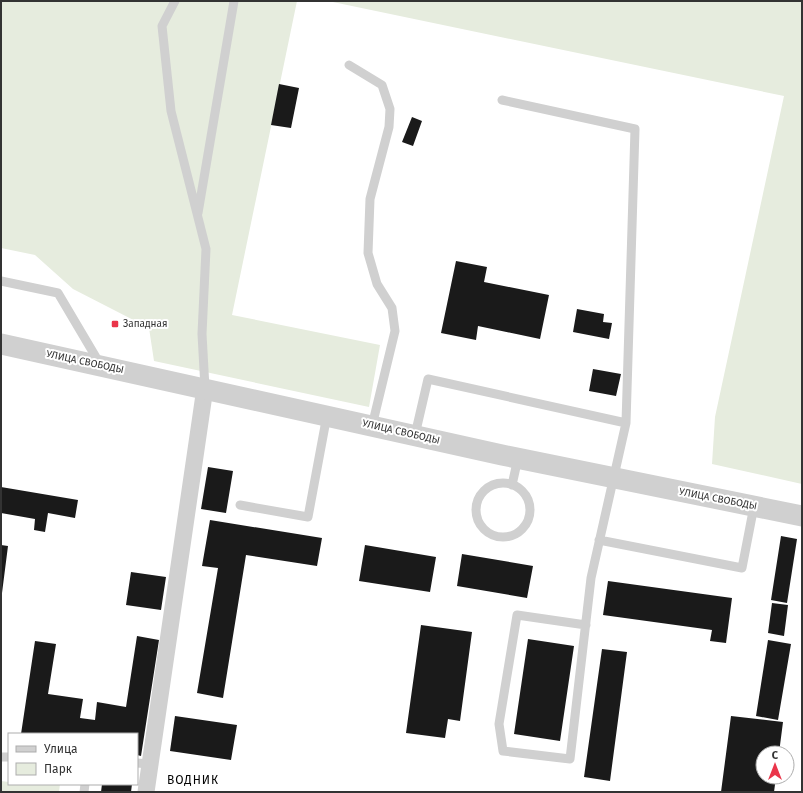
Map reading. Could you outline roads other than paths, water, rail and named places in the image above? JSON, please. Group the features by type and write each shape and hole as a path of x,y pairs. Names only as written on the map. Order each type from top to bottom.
{"street":[{"name":"УЛИЦА СВОБОДЫ","path":"1,344 518,458 802,516"},
{"path":"146,792 143,763 205,388"}],"lane":[{"path":"175,1 162,26 171,111 206,249 202,334 205,388"},
{"path":"198,217 234,1"},
{"path":"349,65 382,85 390,109 389,127 370,200 368,253 377,284 392,308 395,330 372,426"},
{"path":"502,100 635,129 626,423 591,578 586,625 570,759 503,751 498,724 518,615 586,625"},
{"path":"1,281 58,293 101,365"},
{"path":"415,435 428,379 626,423"},
{"path":"240,505 308,517 327,416"},
{"path":"512,485 518,458"},
{"path":"503,483 512,485 520,489 526,496 529,505 529,514 526,523 521,530 510,536 497,536 489,533 482,528 478,520 476,504 486,489 503,483"},
{"path":"599,540 742,568 754,506"}],"place":[{"name":"Западная","path":"115,324"}],"district":[{"name":"ВОДНИК","path":"193,780"}]}
